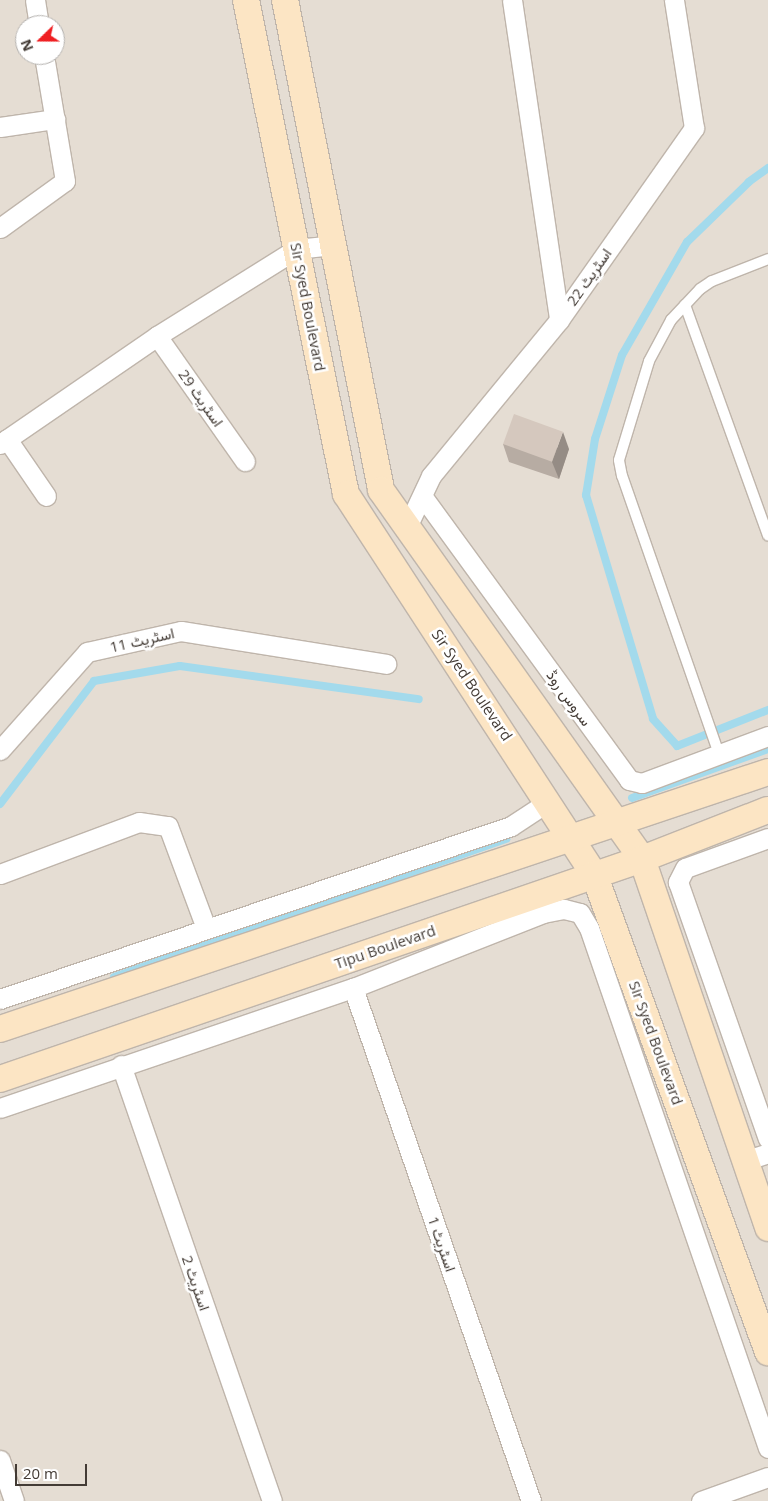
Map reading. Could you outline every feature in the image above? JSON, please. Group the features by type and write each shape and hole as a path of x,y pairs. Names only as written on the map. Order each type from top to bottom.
{"street":[{"path":"35,0 37,15"},
{"name":"Sir Syed Boulevard","path":"246,0 346,494 549,801 569,839 594,874 768,1352"},
{"path":"285,0 381,490 406,529 618,821 642,859 756,1157 768,1228"},
{"path":"512,0 559,320"},
{"name":"اسٹریٹ 22","path":"406,529 423,497 430,476 559,320 694,128 674,0"},
{"path":"0,228 65,181 46,65"},
{"path":"0,127 55,119"},
{"path":"46,496 3,442 157,336 296,249 333,246"},
{"name":"اسٹریٹ 29","path":"157,336 245,461"},
{"name":"سروس روڈ","path":"423,497 629,780 642,783 716,746 768,736"},
{"name":"اسٹریٹ 11","path":"0,750 87,652 181,631 386,664"},
{"path":"0,1029 768,772"},
{"path":"0,999 511,826 549,801"},
{"name":"Tipu Boulevard","path":"0,1079 642,859 768,810"},
{"path":"0,874 139,822 168,826 206,928"},
{"path":"768,838 685,868 678,882 768,1139"},
{"path":"0,1108 121,1065 353,988 544,914 564,909 580,914 589,928 768,1448"},
{"path":"438,929 447,953"},
{"name":"اسٹریٹ 1","path":"353,988 530,1501"},
{"name":"اسٹریٹ 2","path":"121,1065 272,1501"},
{"path":"0,1460 14,1501"},
{"path":"701,1501 768,1476"}],"lane":[{"path":"716,746 706,722 619,460 649,361 671,320 712,281 768,259"},
{"path":"685,305 768,536"}],"shaded area":[{"path":"0,0 768,0 768,1501 0,1501"}],"building":[{"path":"514,414 563,432 552,462 503,444"}],"waterway":[{"path":"768,168 749,182 687,242 622,355 595,439 586,495 653,719 677,746 768,710"},
{"path":"0,804 94,681 180,666 419,699"},
{"path":"632,798 768,749"},
{"path":"114,977 506,839"}]}
